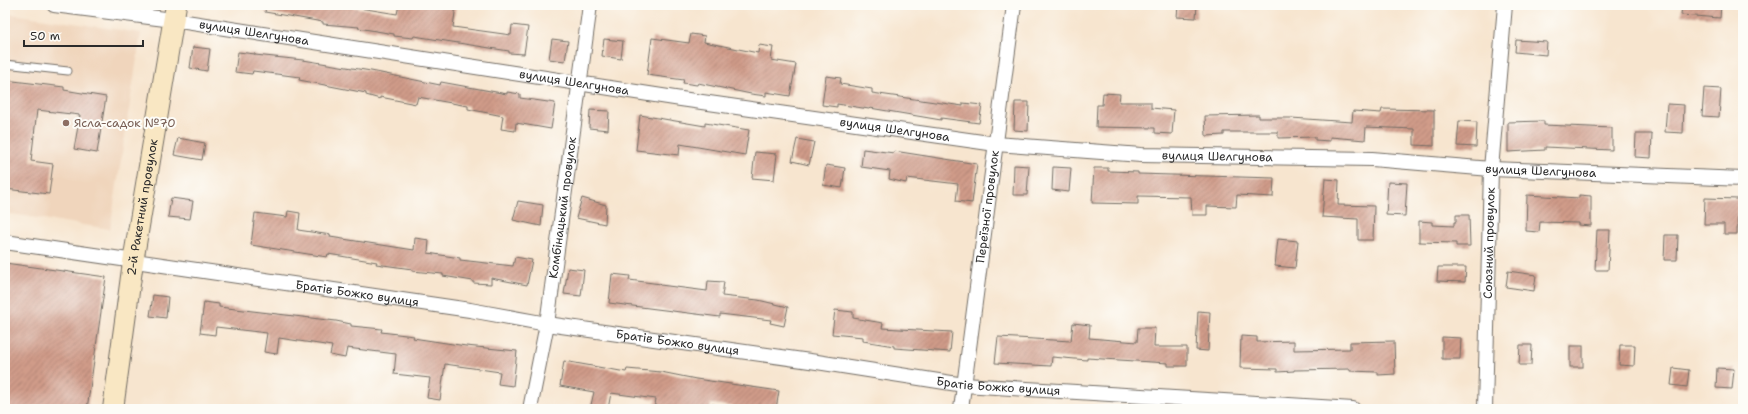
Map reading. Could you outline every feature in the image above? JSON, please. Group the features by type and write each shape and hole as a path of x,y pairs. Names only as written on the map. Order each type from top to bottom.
{"street":[{"name":"вулиця Шелгунова","path":"54,5 175,12 681,99 996,144 1141,155 1372,159 1491,169 1743,179"},
{"name":"Комбінацький провулок","path":"530,409 547,324 590,5"},
{"name":"Переїзної провулок","path":"961,409 1014,5"},
{"name":"Союзний провулок","path":"1485,409 1491,169 1505,5"},
{"name":"2-й Ракетний провулок","path":"113,409 133,262 175,12"},
{"name":"Братів Божко вулиця","path":"5,242 133,262 470,310 547,324 817,362 964,385 1353,409"}],"lane":[{"path":"5,64 68,71"}],"shaded area":[{"name":"Ясла-садок №70","path":"5,13 141,33 110,229 5,213"}],"building":[{"path":"266,5 341,5 397,14 399,5 456,5 453,27 511,35 512,25 528,27 524,54 509,53 509,51 414,36 413,38 394,36 394,34 358,28 359,27 323,24 323,22 265,12"},
{"path":"1178,5 1197,5 1196,18 1177,17"},
{"path":"1682,5 1721,5 1720,18 1681,15"},
{"path":"691,34 705,36 704,42 758,53 759,45 773,47 771,60 796,64 790,96 766,92 766,96 751,94 698,83 697,85 683,83 684,80 647,75 652,38 689,43"},
{"path":"552,39 568,41 565,61 549,59"},
{"path":"604,39 623,41 621,59 602,56"},
{"path":"1516,40 1547,42 1546,55 1515,52"},
{"path":"193,47 210,49 207,71 190,68"},
{"path":"238,52 303,60 371,71 440,85 441,82 507,94 507,92 520,94 520,98 555,103 551,129 516,123 515,131 501,129 503,116 468,109 468,106 418,97 416,104 380,97 380,99 366,95 366,93 299,80 300,77 253,71 252,74 235,72"},
{"path":"826,76 841,78 840,84 872,89 872,93 963,106 963,103 982,105 979,123 941,118 941,120 837,104 837,107 822,105"},
{"path":"5,80 64,87 64,90 106,97 97,153 74,149 80,115 37,110 31,161 53,164 49,194 5,189"},
{"path":"1704,88 1721,89 1719,117 1702,116"},
{"path":"1103,93 1120,94 1119,102 1151,102 1151,108 1174,110 1172,134 1155,133 1155,128 1096,127 1097,105 1102,105"},
{"path":"1015,102 1029,102 1028,131 1014,130"},
{"path":"1667,104 1684,105 1683,133 1665,132"},
{"path":"1382,109 1434,110 1434,146 1414,145 1414,129 1366,127 1365,140 1330,137 1330,141 1315,140 1315,137 1278,138 1278,132 1224,132 1224,135 1206,136 1205,116 1259,115 1259,118 1291,118 1352,122 1353,111 1381,113"},
{"path":"590,110 609,111 608,130 589,128"},
{"path":"640,115 705,126 705,123 749,130 745,155 680,144 679,155 636,150"},
{"path":"1459,121 1477,122 1476,147 1457,146"},
{"path":"1544,121 1544,125 1612,128 1612,150 1545,147 1545,150 1508,152 1508,122"},
{"path":"1636,134 1652,134 1651,158 1635,157"},
{"path":"178,138 205,143 202,160 174,155"},
{"path":"797,139 814,142 809,165 792,161"},
{"path":"863,149 894,153 894,151 977,164 972,203 956,201 958,184 907,178 906,183 889,179 890,171 861,167"},
{"path":"755,152 777,154 774,180 752,178"},
{"path":"826,165 845,168 842,188 823,185"},
{"path":"1014,165 1029,166 1027,195 1013,195"},
{"path":"1053,167 1071,168 1069,192 1052,190"},
{"path":"1094,168 1108,168 1108,171 1138,172 1138,174 1274,178 1273,197 1237,195 1236,207 1207,206 1207,215 1192,215 1191,197 1138,196 1138,204 1092,203"},
{"path":"1325,179 1339,180 1338,205 1374,206 1373,240 1358,240 1358,219 1322,217"},
{"path":"1388,182 1407,183 1405,216 1386,215"},
{"path":"1527,195 1579,198 1579,195 1591,196 1591,226 1578,225 1578,223 1540,222 1539,232 1526,231"},
{"path":"171,198 193,201 190,219 168,217"},
{"path":"582,198 606,205 605,224 576,218"},
{"path":"1705,198 1738,199 1737,234 1724,234 1724,224 1704,224"},
{"path":"518,201 543,205 541,226 513,220"},
{"path":"288,211 300,213 298,230 331,235 330,237 414,250 415,238 429,240 428,253 460,258 460,260 513,266 515,257 532,260 527,285 491,278 491,284 473,283 473,281 443,276 443,274 412,271 412,269 376,264 377,262 328,254 327,257 251,245 255,213 287,217"},
{"path":"1456,215 1469,215 1470,246 1456,246 1456,243 1419,242 1419,221 1432,222 1432,225 1454,226 1454,222 1456,222"},
{"path":"1597,230 1610,230 1608,270 1595,270"},
{"path":"1665,235 1678,235 1677,260 1664,260"},
{"path":"1278,239 1298,241 1295,268 1275,266"},
{"path":"5,263 106,277 87,409 5,409"},
{"path":"1438,267 1466,267 1465,282 1437,281"},
{"path":"568,268 584,270 581,296 564,294"},
{"path":"1508,271 1536,275 1534,291 1506,287"},
{"path":"612,274 630,276 629,280 707,291 708,281 724,282 722,296 758,300 788,307 784,326 770,323 771,320 720,314 720,317 609,303"},
{"path":"153,295 168,297 166,318 150,316"},
{"path":"204,302 219,304 219,307 336,321 351,324 351,326 382,329 381,332 414,336 413,338 466,346 517,351 513,386 498,384 500,372 445,364 440,400 427,398 430,378 394,374 396,354 347,348 345,358 330,355 332,346 279,338 277,354 264,352 267,333 216,327 215,335 200,333"},
{"path":"835,310 853,312 853,318 883,323 882,328 952,332 950,352 894,348 894,346 863,341 863,337 832,334"},
{"path":"1198,311 1210,312 1208,351 1196,350"},
{"path":"1073,323 1090,325 1089,338 1137,342 1138,328 1155,328 1154,347 1187,347 1187,366 1168,366 1168,363 1052,357 1051,366 995,363 998,337 1071,341"},
{"path":"1241,336 1257,337 1257,342 1294,341 1294,350 1350,349 1350,342 1394,341 1395,374 1378,375 1378,372 1350,371 1350,369 1294,370 1277,372 1277,369 1240,368"},
{"path":"1442,337 1461,338 1460,359 1442,359"},
{"path":"1520,345 1532,345 1531,365 1519,365"},
{"path":"1620,345 1635,345 1634,366 1619,365"},
{"path":"1570,346 1583,346 1583,367 1570,367"},
{"path":"564,361 626,372 627,369 661,372 696,379 779,391 776,409 753,409 711,404 710,409 678,409 655,405 656,399 611,393 608,409 590,409 594,392 560,386"},
{"path":"1673,368 1689,370 1687,387 1671,385"},
{"path":"1717,368 1734,369 1732,389 1716,388"}],"place":[{"name":"Ясла-садок №70","path":"66,123"}]}
